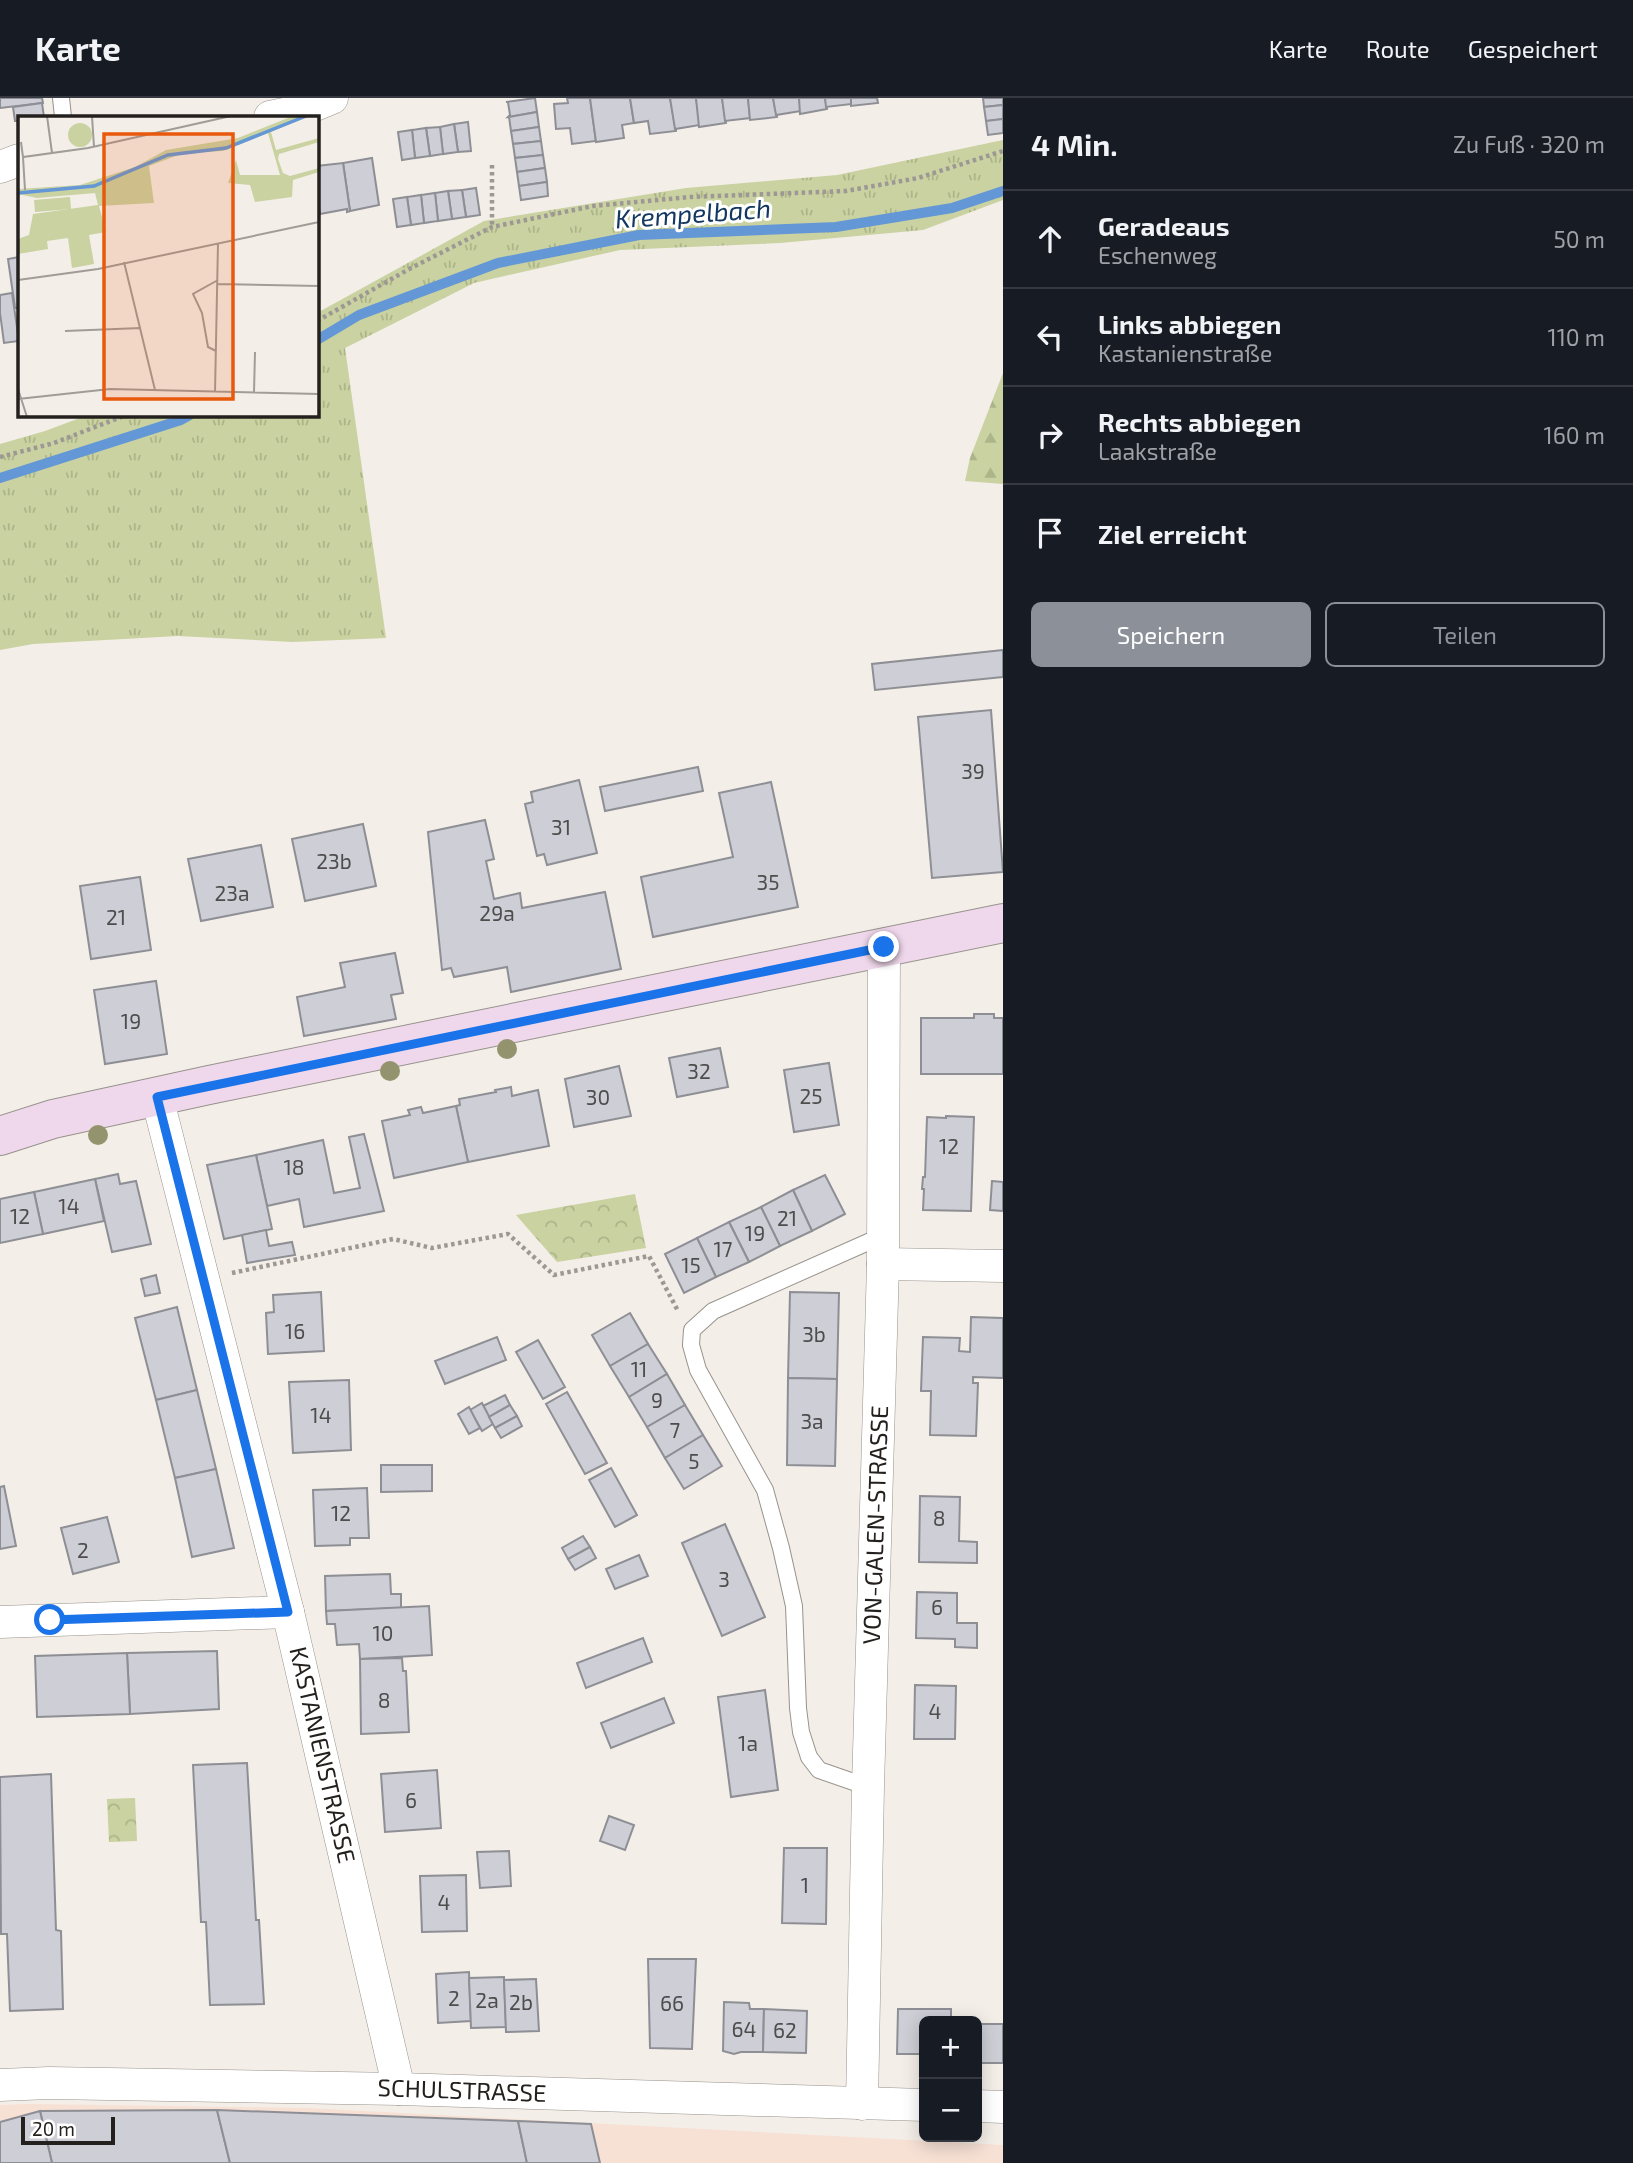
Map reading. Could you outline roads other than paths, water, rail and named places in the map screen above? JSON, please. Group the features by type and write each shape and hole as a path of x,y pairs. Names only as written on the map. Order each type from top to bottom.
{"street":[{"path":"279,110 303,110 332,98"},
{"path":"0,167 18,160"},
{"path":"0,1136 53,1119 1003,923"},
{"name":"VON-GALEN-STRASSE","path":"862,2104 883,1249 884,947"},
{"name":"KASTANIENSTRASSE","path":"157,1097 288,1612 400,2089"},
{"path":"883,1249 1003,1266"},
{"path":"0,1622 288,1612"},
{"name":"SCHULSTRASSE","path":"0,2085 49,2083 400,2089 919,2105"},
{"path":"982,2106 1003,2107"}],"lane":[{"path":"61,98 63,116"},
{"path":"868,1787 819,1770 809,1756 797,1708 794,1606 765,1490 698,1370 691,1345 692,1330 713,1311 883,1249"}],"waterway":[{"name":"Krempelbach","path":"318,339 359,315 498,263 639,235 836,227 952,208 1003,191"},
{"name":"Krempelbach","path":"0,478 188,416"}]}
